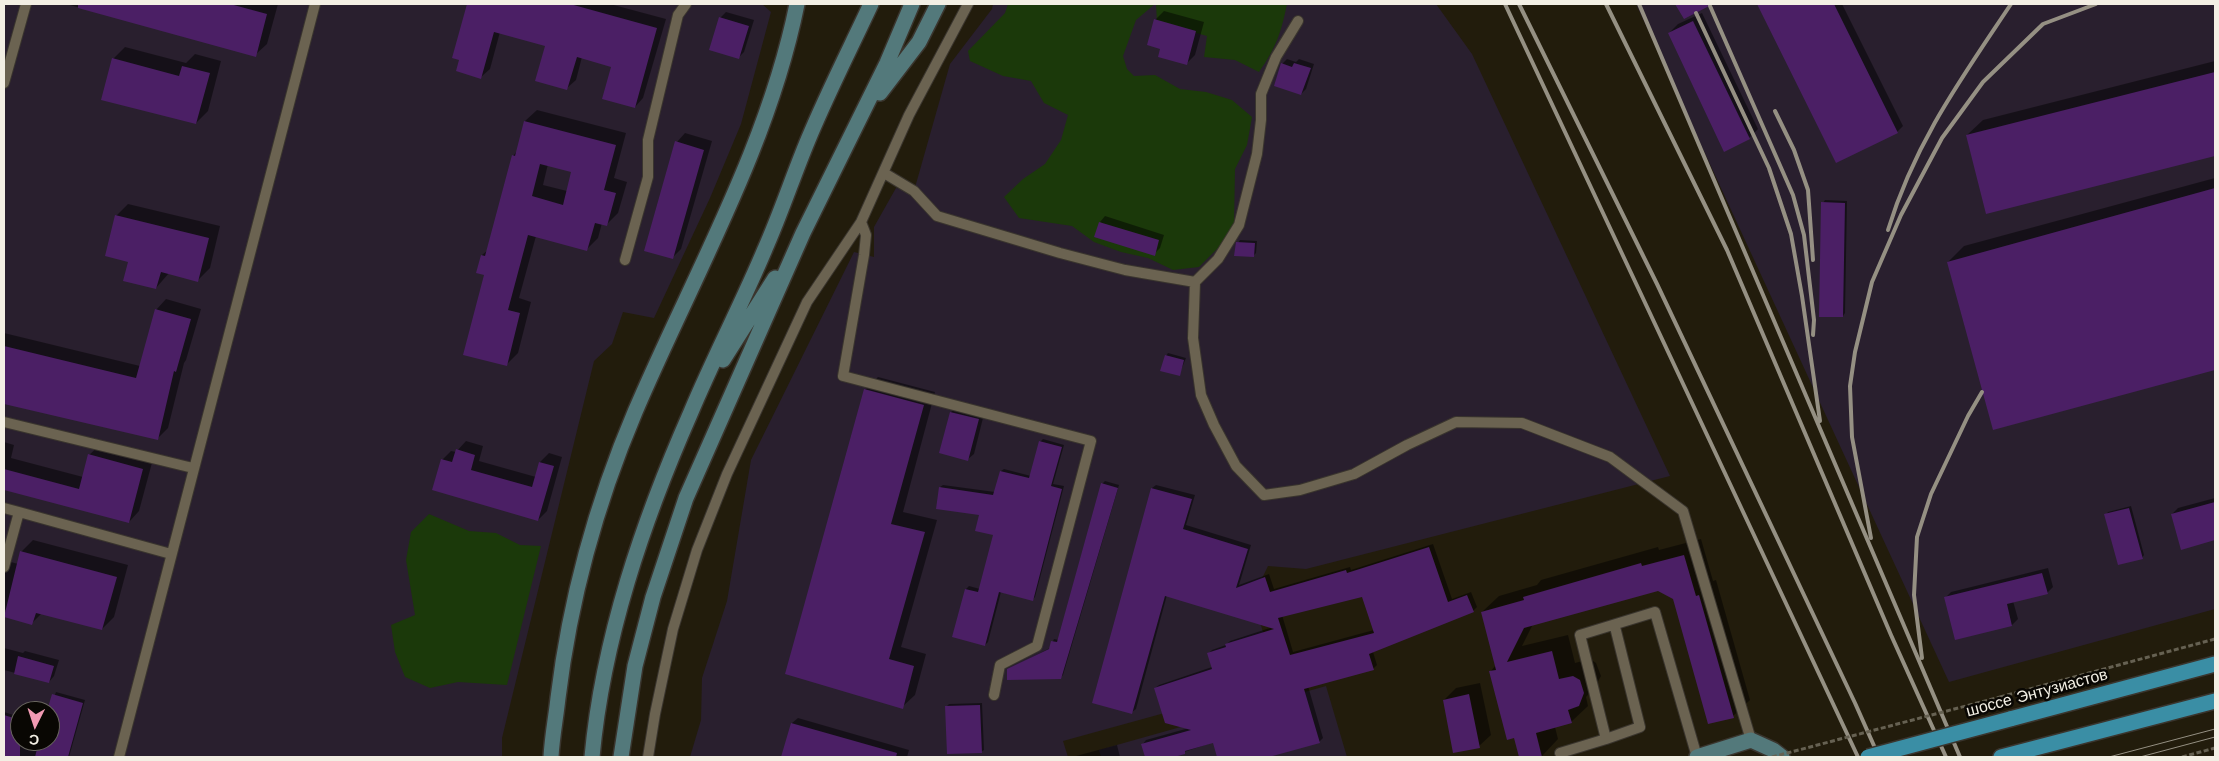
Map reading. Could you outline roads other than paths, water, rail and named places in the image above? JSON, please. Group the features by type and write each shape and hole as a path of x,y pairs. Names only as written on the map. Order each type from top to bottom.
{"main road":[{"path":"551,757 562,664 577,584 602,500 634,414 733,195 761,124 789,41 796,4"},
{"path":"592,757 594,728 608,658 626,587 652,508 690,412 766,249 809,139 871,4"},
{"path":"622,757 635,666 654,597 686,498 803,233 888,63 912,4"},
{"path":"858,122 918,42 938,4"},
{"path":"690,412 803,233"},
{"name":"шоссе Энтузиастов","path":"1868,757 2215,664"},
{"path":"2001,757 2215,700"},
{"path":"1697,757 1751,740 1773,750 1782,757"}],"lane":[{"path":"4,83 26,4"},
{"path":"119,757 315,4"},
{"path":"625,260 648,177 648,140 651,126 678,15 686,4"},
{"path":"648,757 673,629 697,550 724,483 807,302 861,222 909,115 968,4"},
{"path":"1298,21 1276,57 1261,94 1258,154 1239,225 1218,259 1195,282 1193,338 1201,395 1214,425 1236,466 1264,495 1300,490 1354,474 1407,445 1456,422 1522,423 1610,457 1683,511 1751,740"},
{"path":"884,173 914,192 937,216 1060,253 1125,270 1195,282"},
{"path":"861,222 866,236 864,255 843,376 1091,441 1037,646 1000,665 994,695"},
{"path":"4,422 193,468"},
{"path":"4,508 171,554"},
{"path":"4,567 19,512"},
{"path":"1606,739 1580,634 1654,612 1697,757"},
{"path":"1560,753 1640,727 1615,627"}],"tram line":[{"path":"2109,757 2215,729"},
{"path":"2140,757 2215,737"}],"railway":[{"path":"1505,4 1858,757"},
{"path":"1519,4 1657,284 1879,757"},
{"path":"1606,4 1727,250 1891,635 1946,757"},
{"path":"1639,4 1960,757"},
{"path":"1888,230 1912,168 1941,112 2011,4"},
{"path":"1871,538 1852,437 1850,386 1855,352 1872,282 1901,215 1942,138 1983,82 2043,24 2096,4"},
{"path":"1710,6 1793,195 1804,235 1814,320 1813,335"},
{"path":"1696,13 1769,168 1791,234 1820,421"},
{"path":"1775,111 1794,150 1808,190 1813,260"},
{"path":"1922,658 1914,595 1917,537 1931,494 1968,416 1982,392"}]}
